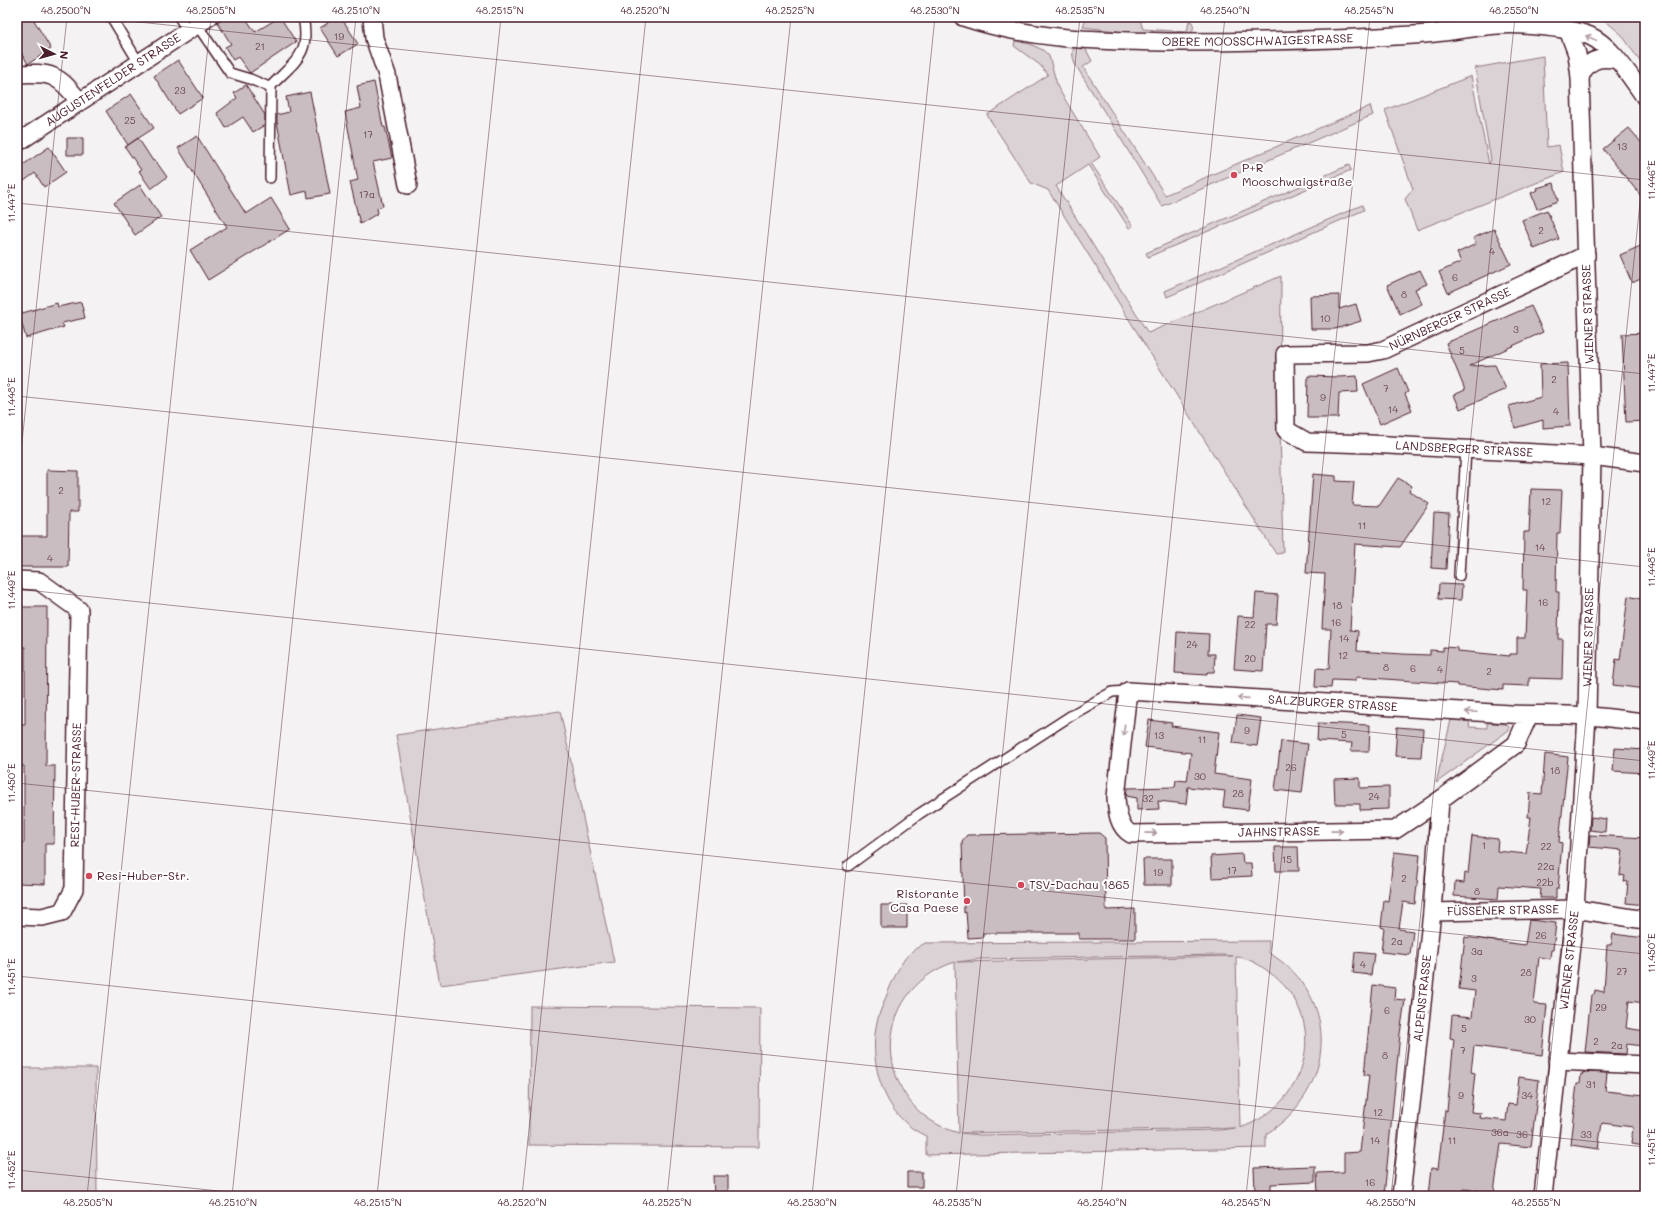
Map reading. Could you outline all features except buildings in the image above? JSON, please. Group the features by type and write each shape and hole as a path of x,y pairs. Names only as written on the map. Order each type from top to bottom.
{"street":[{"path":"372,17 374,38 387,75 408,185"},
{"name":"OBERE MOOSSCHWAIGESTRASSE","path":"963,17 1024,33 1058,38 1120,41 1235,42 1356,38 1440,34 1499,24 1536,22 1590,36 1605,45 1645,97"},
{"name":"AUGUSTENFELDER STRASSE","path":"17,143 139,63 193,22"},
{"name":"WIENER STRASSE","path":"1543,1196 1575,909 1587,716 1592,456 1580,77 1577,54 1568,30"},
{"path":"1580,77 1584,68 1598,59 1608,58 1617,60"},
{"path":"17,74 38,73 52,75 67,85 79,102"},
{"name":"NÜRNBERGER STRASSE","path":"1286,430 1285,354 1368,353 1384,350 1586,255"},
{"name":"LANDSBERGER STRASSE","path":"1286,430 1307,442 1592,456 1645,463"},
{"name":"RESI-HUBER-STRASSE","path":"17,580 39,581 79,610 74,889 62,912 42,917 17,916"},
{"name":"SALZBURGER STRASSE","path":"1128,691 1533,715"},
{"name":"JAHNSTRASSE","path":"1128,691 1116,797 1117,811 1121,823 1125,831 1130,834 1395,830 1440,800 1516,744 1533,715"},
{"path":"1533,715 1587,716 1645,722"},
{"name":"ALPENSTRASSE","path":"1401,1196 1432,912 1440,800"},
{"name":"FÜSSENER STRASSE","path":"1432,912 1575,909 1645,920"},
{"path":"1557,1061 1645,1065"}],"lane":[{"path":"270,178 271,86 295,62 303,51 306,40 303,17"},
{"path":"113,20 139,63"},
{"path":"193,22 230,73 250,79 271,88"},
{"path":"1458,576 1466,449"},
{"path":"848,866 919,814 1074,713 1112,692 1128,691"}],"shaded area":[{"path":"1086,17 1139,17 1143,29 1187,32 1189,21 1192,22 1193,28 1190,34 1128,37 1117,31 1083,27"},
{"path":"1601,17 1645,17 1645,69 1622,35"},
{"path":"1015,41 1030,44 1043,50 1049,56 1058,88 1100,157 1091,163 1133,226 1129,228 1088,165 1056,186 1148,333 1281,276 1280,427 1283,553 1276,554 1048,190 1031,183 987,115 1048,75 1040,65 1014,46"},
{"path":"1075,46 1084,46 1092,61 1083,67 1165,195 1370,106 1373,115 1162,206 1075,64 1073,53"},
{"path":"1543,56 1547,147 1559,145 1564,172 1417,230 1405,199 1413,189 1385,110 1471,76 1489,164 1491,160 1475,68"},
{"path":"1349,165 1351,170 1148,257 1146,253"},
{"path":"1362,205 1364,210 1167,297 1165,291"},
{"path":"560,711 614,962 440,985 396,735"},
{"path":"1451,720 1470,722 1469,727 1487,728 1487,723 1506,724 1509,727 1509,730 1436,783"},
{"path":"1269,941 1269,953 1293,971 1309,993 1319,1018 1321,1044 1317,1069 1306,1094 1289,1116 1266,1134 1266,1148 926,1155 926,1136 912,1128 900,1118 883,1090 878,1075 874,1043 878,1017 898,970 910,953 925,943","holes":["1221,955 1233,956 957,962 980,959","1236,957 1249,960 1262,967 1288,991 1300,1012 1306,1035 1304,1058 1296,1080 1283,1100 1264,1116 1240,1128","955,962 959,1133 930,1120 909,1100 896,1076 891,1049 895,1022 907,997 927,976","1236,1128 1220,1130 980,1135 961,1133"]},
{"path":"530,1006 760,1008 759,1147 529,1145"},
{"path":"17,1068 96,1068 97,1196 17,1196"},
{"path":"646,1194 646,1196 578,1196 578,1195"}],"place":[{"name":"P+R Mooschwaigstraße","path":"1234,175"},
{"name":"Resi-Huber-Str.","path":"89,876"},
{"name":"TSV-Dachau 1865","path":"1021,885"},
{"name":"Ristorante Casa Paese","path":"967,901"}]}
